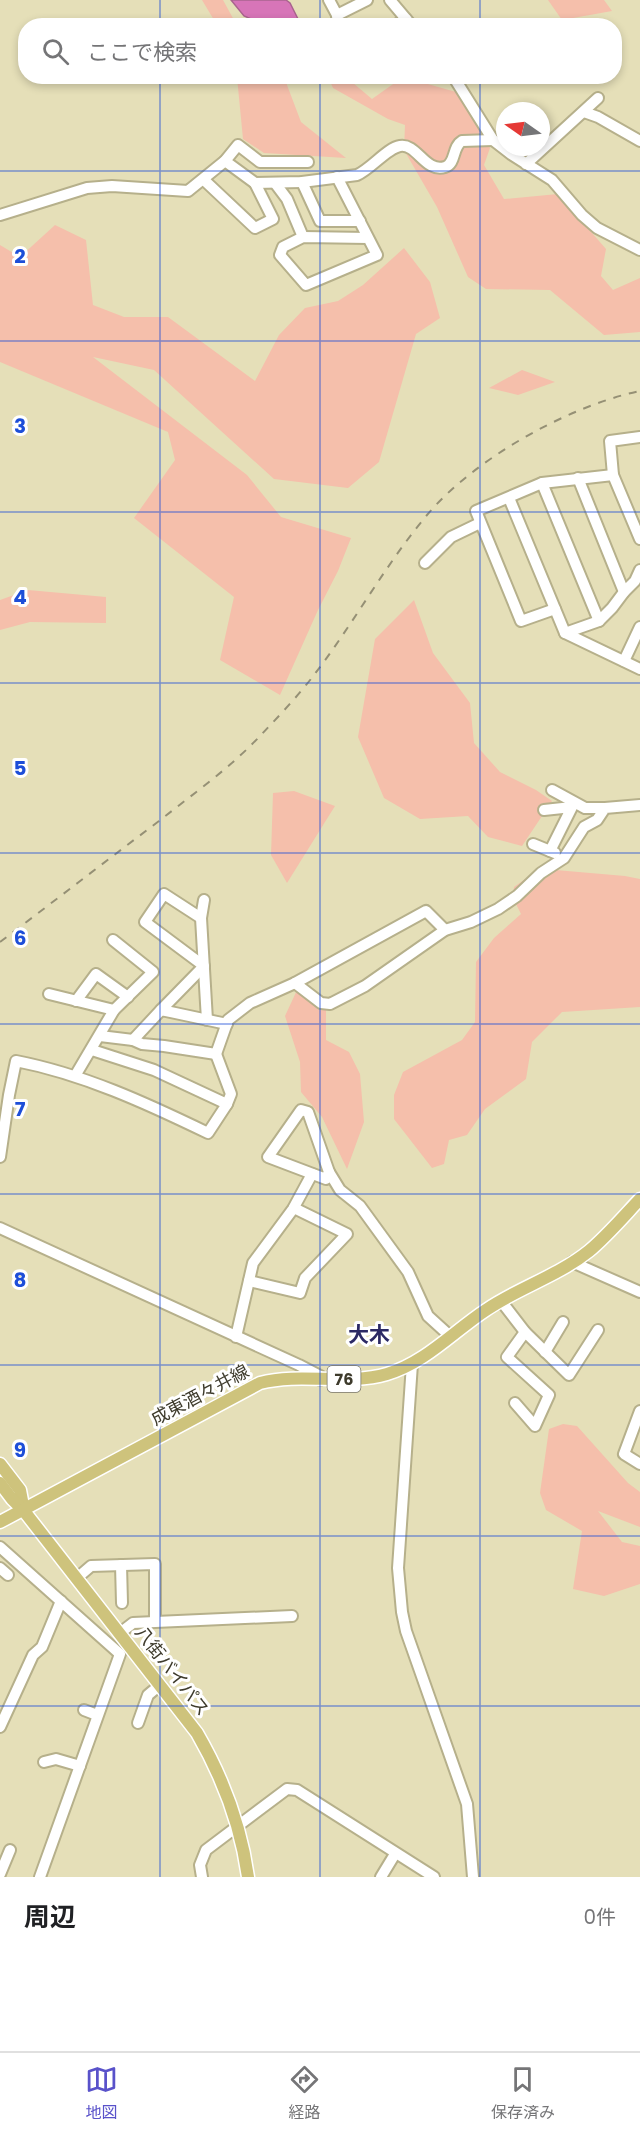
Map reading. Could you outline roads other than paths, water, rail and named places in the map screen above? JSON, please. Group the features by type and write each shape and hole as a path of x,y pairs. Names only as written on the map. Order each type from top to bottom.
{"main road":[{"name":"成東酒々井線","path":"0,1522 255,1385 284,1379 320,1380 372,1377 412,1364 487,1309 589,1251 640,1199"},
{"name":"八街バイパス","path":"0,1464 20,1490 24,1511"},
{"name":"八街バイパス","path":"0,1483 197,1733 218,1771 237,1827 248,1877"}],"street":[{"path":"329,0 336,18"},
{"path":"340,18 367,0"},
{"path":"390,0 406,18"},
{"path":"458,84 493,140 552,180 582,215 597,228 640,250"},
{"path":"526,164 598,98"},
{"path":"584,112 598,117 640,141"},
{"path":"255,183 302,182 357,175 365,172 396,147 403,145 410,147 430,165 441,168 451,163 454,148 462,141 493,140"},
{"path":"0,215 87,188 112,186 188,191 225,161 238,145 260,162 308,162"},
{"path":"204,180 255,228 273,219 255,183 225,161"},
{"path":"337,177 360,221 368,238 376,255 306,285 280,255 283,247 303,237 368,238"},
{"path":"302,182 320,221 360,221"},
{"path":"275,183 287,199 303,237"},
{"path":"640,437 610,441 613,475 640,539"},
{"path":"555,609 521,621 476,511 542,483 613,475"},
{"path":"578,478 624,592"},
{"path":"542,483 599,621"},
{"path":"508,498 565,633 640,669"},
{"path":"425,563 451,537 480,523"},
{"path":"565,633 599,621 635,581 640,570"},
{"path":"624,661 640,627"},
{"path":"552,790 585,808 640,805"},
{"path":"544,810 572,807 550,851"},
{"path":"295,983 321,1003 330,1004 365,986 445,930 471,922 518,896 540,873 564,858 584,827 597,820 604,808"},
{"path":"533,844 564,858"},
{"path":"201,918 164,894 145,922 204,966"},
{"path":"204,900 201,918 207,1020"},
{"path":"0,1157 16,1061 75,1076 149,1104 208,1133 231,1094 216,1054 228,1020 250,1003 295,983 426,911 445,930"},
{"path":"75,1076 114,1010 153,972 113,940"},
{"path":"133,1040 204,966"},
{"path":"76,1001 96,974 128,997"},
{"path":"49,994 114,1010"},
{"path":"161,1010 227,1024"},
{"path":"100,1036 216,1054"},
{"path":"92,1050 154,1070 227,1104"},
{"path":"329,1172 326,1179 268,1157 301,1110 308,1112 329,1172 340,1190 360,1206 408,1272 428,1316 450,1336"},
{"path":"236,1337 253,1263 294,1208 312,1174"},
{"path":"249,1281 300,1293 305,1278 347,1234 294,1208"},
{"path":"3,1233 299,1365 320,1376 320,1380"},
{"path":"572,1262 640,1292"},
{"path":"501,1301 525,1332 569,1375 598,1330"},
{"path":"545,1352 563,1322"},
{"path":"515,1403 535,1426 549,1395 507,1357 525,1332"},
{"path":"412,1364 398,1568 402,1612 406,1631 467,1804 473,1877"},
{"path":"640,1411 624,1454 640,1464"},
{"path":"0,1547 120,1654 40,1877"},
{"path":"77,1578 91,1566 155,1564 156,1621"},
{"path":"121,1565 122,1603"},
{"path":"0,1727 33,1655 42,1647 61,1600"},
{"path":"120,1633 133,1623 292,1616"},
{"path":"138,1723 147,1695 160,1685"},
{"path":"84,1710 97,1714"},
{"path":"44,1762 57,1759 80,1766"},
{"path":"202,1877 200,1865 203,1855 287,1789 292,1788 395,1854 419,1874 434,1877"},
{"path":"0,1874 10,1850"},
{"path":"381,1877 395,1854"}],"railway":[{"path":"0,942 198,791 248,748 314,675 397,554 427,515 470,474 496,455 553,422 612,398 640,391"}],"district":[{"name":"大木","path":"369,1335"}]}
